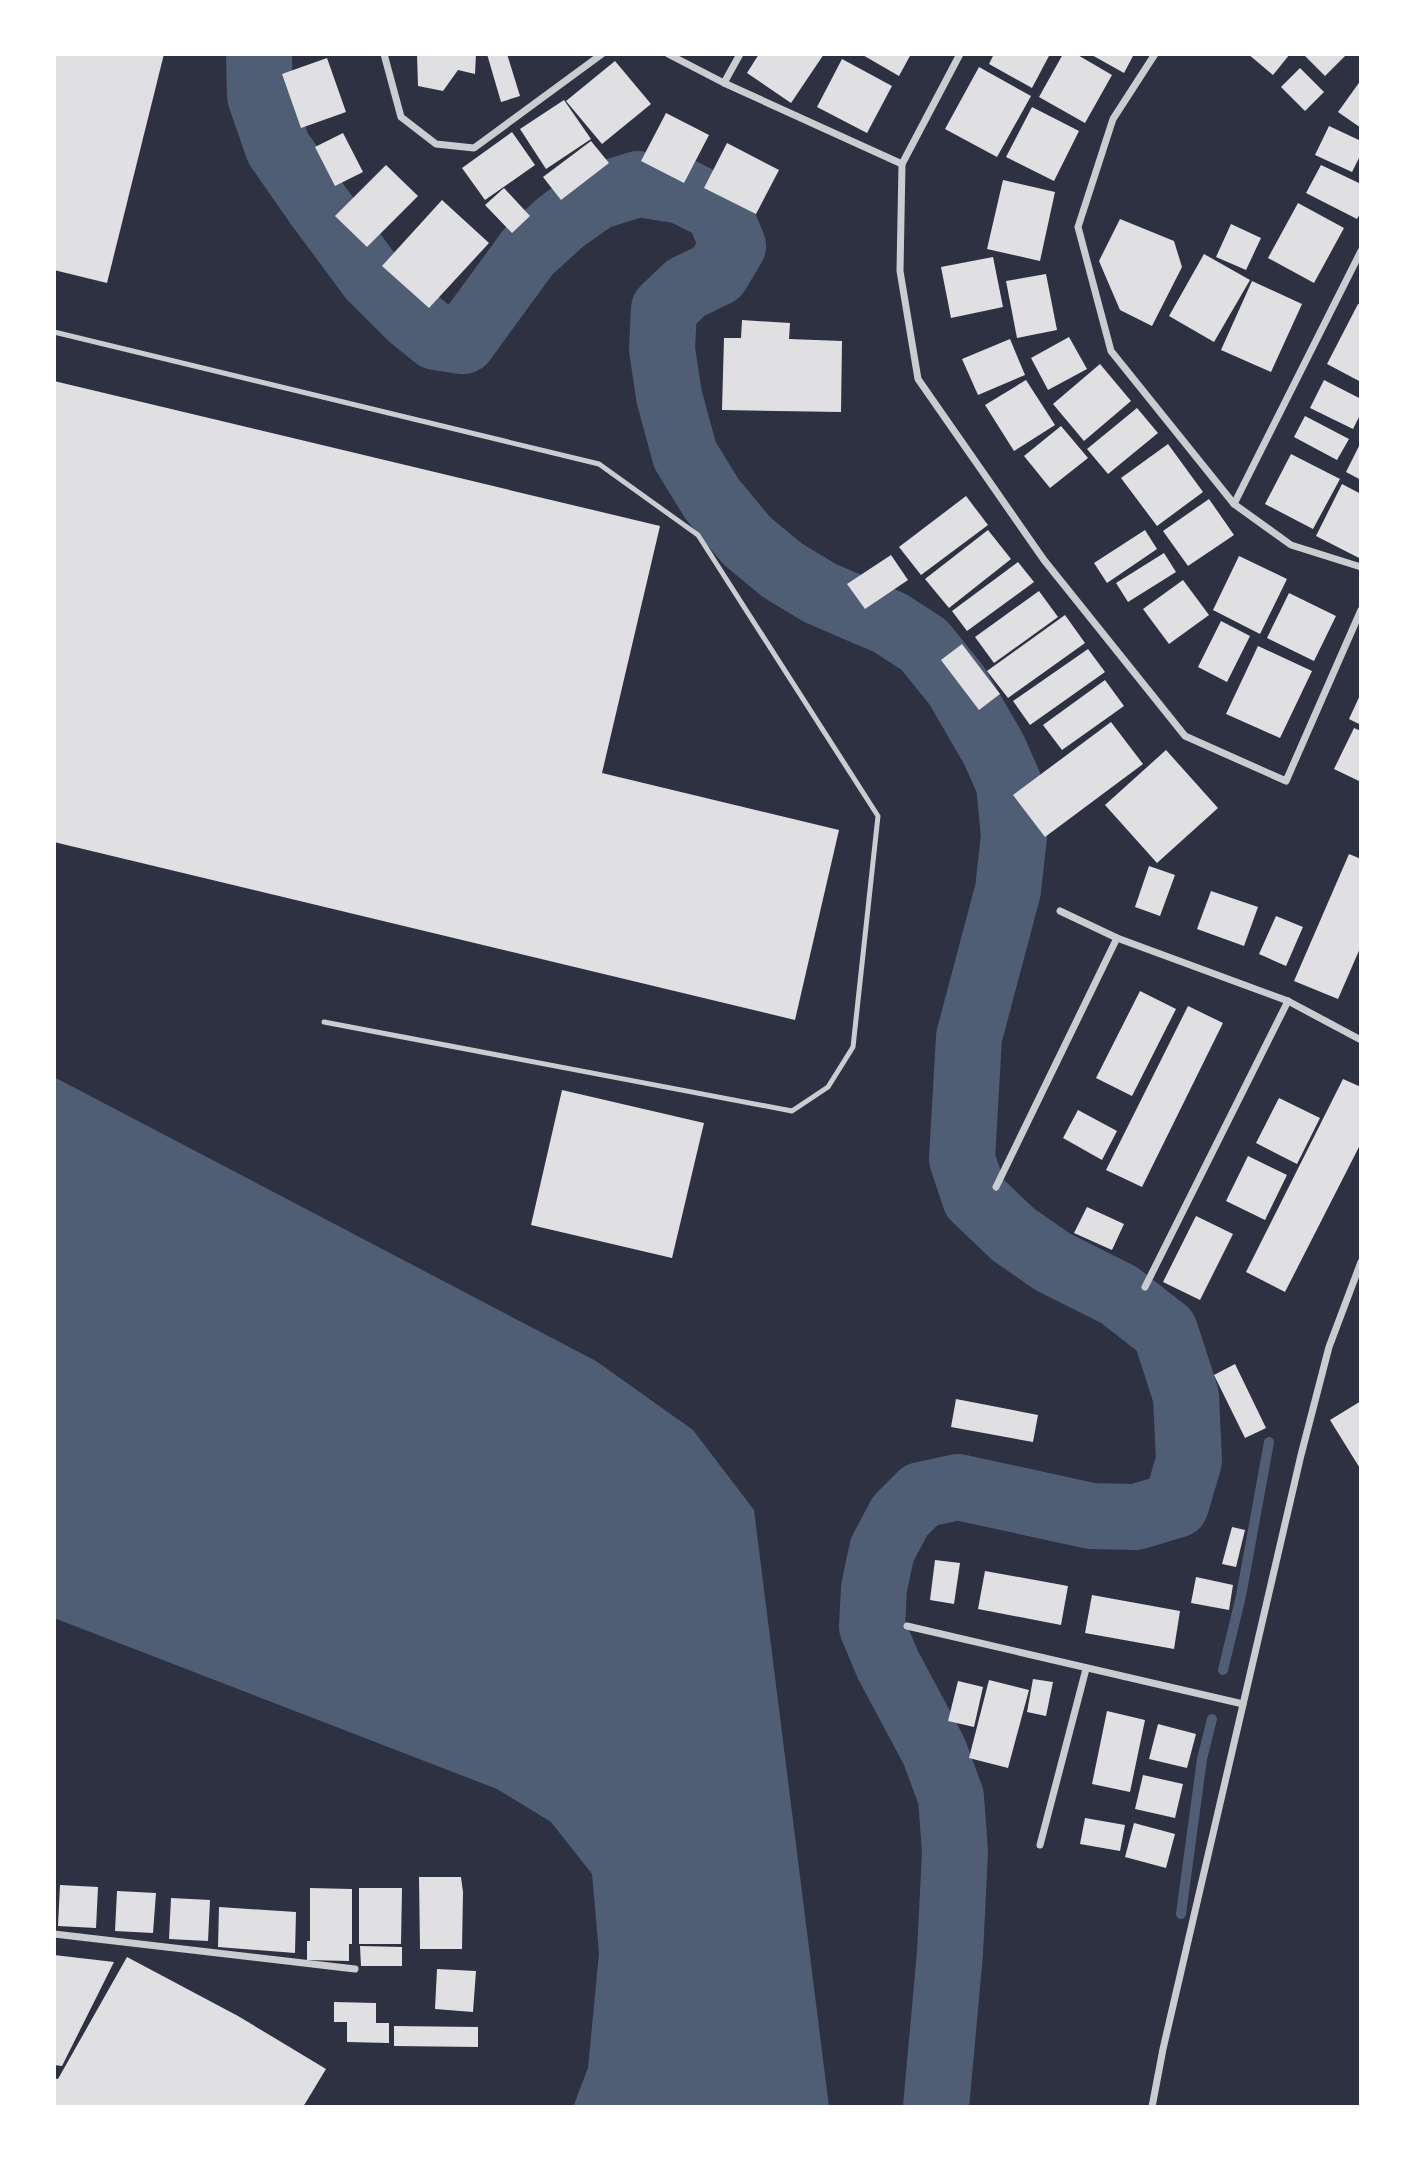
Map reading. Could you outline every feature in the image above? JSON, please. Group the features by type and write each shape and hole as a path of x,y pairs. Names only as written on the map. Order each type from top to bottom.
{"street":[{"path":"384,54 401,117 436,144 474,148 602,54"},
{"path":"668,54 724,83 902,164"},
{"path":"724,83 740,54"},
{"path":"960,54 902,164 900,271 918,379 1044,560 1185,736 1286,781 1361,610"},
{"path":"1155,54 1113,119 1078,227 1111,351 1234,504 1291,545 1361,567"},
{"path":"1234,504 1361,251"},
{"path":"1060,911 1117,938 1288,1001 1361,1040"},
{"path":"996,1187 1117,938"},
{"path":"1146,1287 1288,1001"},
{"path":"1152,2107 1166,2036 1301,1455 1329,1347 1361,1262"},
{"path":"907,1626 1243,1704"},
{"path":"1040,1845 1086,1669"},
{"path":"54,1934 355,1969"}],"lane":[{"path":"54,331 599,464 698,535 878,816 853,1047 828,1087 792,1111 324,1022"}],"water":[{"path":"54,1077 596,1361 693,1430 754,1510 829,2107 573,2107 588,2068 599,1953 592,1874 551,1822 497,1789 54,1618"}],"building":[{"path":"54,54 164,54 107,283 54,270"},
{"path":"417,54 476,54 475,74 458,70 443,91 418,86"},
{"path":"487,54 507,54 520,96 501,102"},
{"path":"759,54 824,54 791,103 747,73"},
{"path":"861,54 911,54 899,76"},
{"path":"994,54 1050,54 1032,88 989,64"},
{"path":"1063,54 1076,54 1112,75 1085,123 1039,97"},
{"path":"1090,54 1134,54 1124,73"},
{"path":"1248,54 1290,54 1273,75"},
{"path":"1303,54 1347,54 1325,76"},
{"path":"327,58 346,112 301,128 282,74"},
{"path":"842,59 892,86 867,133 817,107"},
{"path":"615,61 651,104 602,144 566,101"},
{"path":"979,67 1031,96 997,157 945,129"},
{"path":"1300,68 1324,92 1305,111 1281,87"},
{"path":"1361,80 1361,128 1338,112"},
{"path":"564,100 591,139 546,169 520,129"},
{"path":"1032,107 1079,131 1054,181 1006,157"},
{"path":"666,113 709,135 684,183 641,161"},
{"path":"1329,126 1361,141 1361,154 1352,172 1315,155"},
{"path":"512,132 535,165 485,200 462,168"},
{"path":"343,133 363,172 335,186 315,147"},
{"path":"591,141 609,163 561,200 543,177"},
{"path":"727,143 779,170 756,214 704,188"},
{"path":"386,165 418,196 367,247 335,216"},
{"path":"1321,165 1361,184 1361,212 1357,219 1306,193"},
{"path":"1003,180 1055,192 1040,261 987,249"},
{"path":"504,188 530,216 512,233 485,205"},
{"path":"442,200 489,243 429,308 382,266"},
{"path":"1298,203 1344,228 1314,283 1268,258"},
{"path":"1120,219 1174,241 1182,267 1152,326 1120,310 1099,261"},
{"path":"1231,224 1261,238 1246,270 1216,257"},
{"path":"1204,254 1250,280 1214,342 1169,316"},
{"path":"993,257 1003,307 951,318 941,267"},
{"path":"1046,274 1057,330 1017,338 1006,281"},
{"path":"1252,281 1302,304 1271,372 1221,350"},
{"path":"1358,304 1361,305 1361,382 1327,364"},
{"path":"742,320 790,323 789,339 842,341 841,412 722,410 724,338 741,338"},
{"path":"1069,337 1087,369 1048,390 1031,358"},
{"path":"1010,339 1025,375 978,395 962,359"},
{"path":"1100,364 1131,401 1084,441 1053,404"},
{"path":"1026,380 1055,425 1014,451 985,405"},
{"path":"1324,380 1361,399 1361,413 1353,429 1310,408"},
{"path":"54,381 660,526 602,773 839,830 795,1020 54,842"},
{"path":"1137,408 1158,433 1108,474 1087,449"},
{"path":"1305,416 1349,439 1337,460 1294,437"},
{"path":"1061,426 1088,458 1050,488 1024,456"},
{"path":"1361,442 1361,480 1346,472"},
{"path":"1168,444 1203,492 1157,526 1121,478"},
{"path":"1291,454 1340,479 1313,529 1265,504"},
{"path":"1342,484 1361,494 1361,559 1316,536"},
{"path":"966,496 988,525 921,575 899,547"},
{"path":"1209,499 1234,535 1188,566 1163,531"},
{"path":"988,530 1011,559 949,608 925,579"},
{"path":"1145,530 1157,549 1107,583 1094,563"},
{"path":"1164,553 1176,572 1128,602 1116,583"},
{"path":"891,555 908,580 865,609 847,584"},
{"path":"1239,556 1287,579 1260,634 1213,610"},
{"path":"1018,562 1034,582 967,631 952,611"},
{"path":"1183,580 1209,615 1169,644 1143,609"},
{"path":"1039,591 1058,617 994,663 975,637"},
{"path":"1289,593 1336,616 1314,661 1267,638"},
{"path":"1065,615 1085,643 1008,698 987,671"},
{"path":"1221,621 1250,636 1227,682 1198,667"},
{"path":"962,644 1000,694 979,710 941,660"},
{"path":"1258,646 1312,671 1280,738 1226,714"},
{"path":"1088,649 1105,672 1030,725 1013,701"},
{"path":"1105,680 1124,706 1062,750 1043,725"},
{"path":"1361,693 1361,725 1349,719"},
{"path":"1111,722 1143,764 1045,837 1013,795"},
{"path":"1354,728 1361,731 1361,782 1334,769"},
{"path":"1166,750 1218,808 1157,863 1105,805"},
{"path":"1349,854 1361,859 1361,946 1338,999 1294,981"},
{"path":"1149,866 1175,875 1160,916 1135,907"},
{"path":"1211,891 1258,907 1244,946 1197,929"},
{"path":"1276,916 1303,927 1286,966 1259,954"},
{"path":"1140,991 1176,1009 1132,1096 1096,1078"},
{"path":"1188,1006 1223,1023 1142,1187 1106,1170"},
{"path":"1343,1079 1361,1087 1361,1143 1285,1292 1246,1272"},
{"path":"562,1090 704,1123 672,1258 531,1225"},
{"path":"1279,1098 1320,1118 1297,1164 1256,1143"},
{"path":"1078,1110 1117,1131 1102,1160 1063,1138"},
{"path":"1248,1156 1287,1175 1265,1220 1226,1201"},
{"path":"1087,1207 1124,1224 1112,1250 1074,1233"},
{"path":"1196,1216 1233,1234 1200,1300 1163,1282"},
{"path":"1235,1364 1266,1428 1245,1438 1214,1375"},
{"path":"956,1399 1038,1415 1033,1442 951,1427"},
{"path":"1361,1401 1361,1470 1330,1420"},
{"path":"1232,1527 1245,1530 1236,1567 1222,1564"},
{"path":"935,1560 960,1563 954,1604 930,1600"},
{"path":"985,1571 1068,1586 1061,1625 978,1609"},
{"path":"1196,1577 1233,1585 1229,1610 1191,1603"},
{"path":"1092,1595 1180,1611 1174,1649 1085,1633"},
{"path":"1033,1679 1053,1682 1046,1716 1027,1712"},
{"path":"989,1680 1029,1690 1008,1768 969,1758"},
{"path":"958,1681 983,1687 974,1727 948,1721"},
{"path":"1107,1711 1145,1720 1130,1792 1092,1784"},
{"path":"1158,1724 1196,1734 1187,1768 1149,1759"},
{"path":"1143,1775 1183,1784 1175,1818 1135,1809"},
{"path":"1085,1818 1125,1825 1120,1851 1080,1844"},
{"path":"1134,1823 1175,1834 1166,1868 1125,1857"},
{"path":"419,1877 461,1877 462,1949 420,1949"},
{"path":"60,1885 98,1887 96,1928 58,1926"},
{"path":"310,1888 352,1889 352,1944 349,1944 349,1961 307,1960 307,1941 310,1941"},
{"path":"359,1888 402,1888 401,1944 359,1944"},
{"path":"117,1891 156,1893 153,1933 115,1931"},
{"path":"171,1898 210,1900 208,1941 169,1939"},
{"path":"219,1907 296,1912 295,1953 218,1947"},
{"path":"360,1946 402,1947 402,1966 361,1966"},
{"path":"54,1955 114,1962 62,2066 54,2065"},
{"path":"127,1957 238,2016 326,2069 303,2107 54,2107 54,2078 58,2079"},
{"path":"437,1969 476,1971 473,2012 435,2009"},
{"path":"334,2002 376,2003 376,2023 389,2023 389,2043 347,2042 347,2022 334,2022"},
{"path":"394,2026 478,2027 478,2047 394,2046"}],"waterway":[{"path":"259,54 260,96 278,148 372,278 410,316 436,337 463,341 528,252 561,222 596,197 638,184 682,191 718,209 733,246 717,273 686,288 664,309 662,349 669,396 685,455 712,499 747,541 782,570 820,593 890,623 924,645 957,686 994,750 1009,784 1014,836 1008,890 969,1037 962,1159 975,1198 1014,1235 1053,1262 1119,1295 1165,1331 1186,1396 1189,1461 1176,1505 1136,1517 1091,1516 958,1487 921,1495 900,1516 882,1550 874,1588 872,1627 888,1665 934,1751 951,1797 955,1852 950,1953 936,2107"},
{"path":"1223,1670 1241,1596 1269,1442"},
{"path":"1181,1914 1202,1759 1212,1719"}]}
